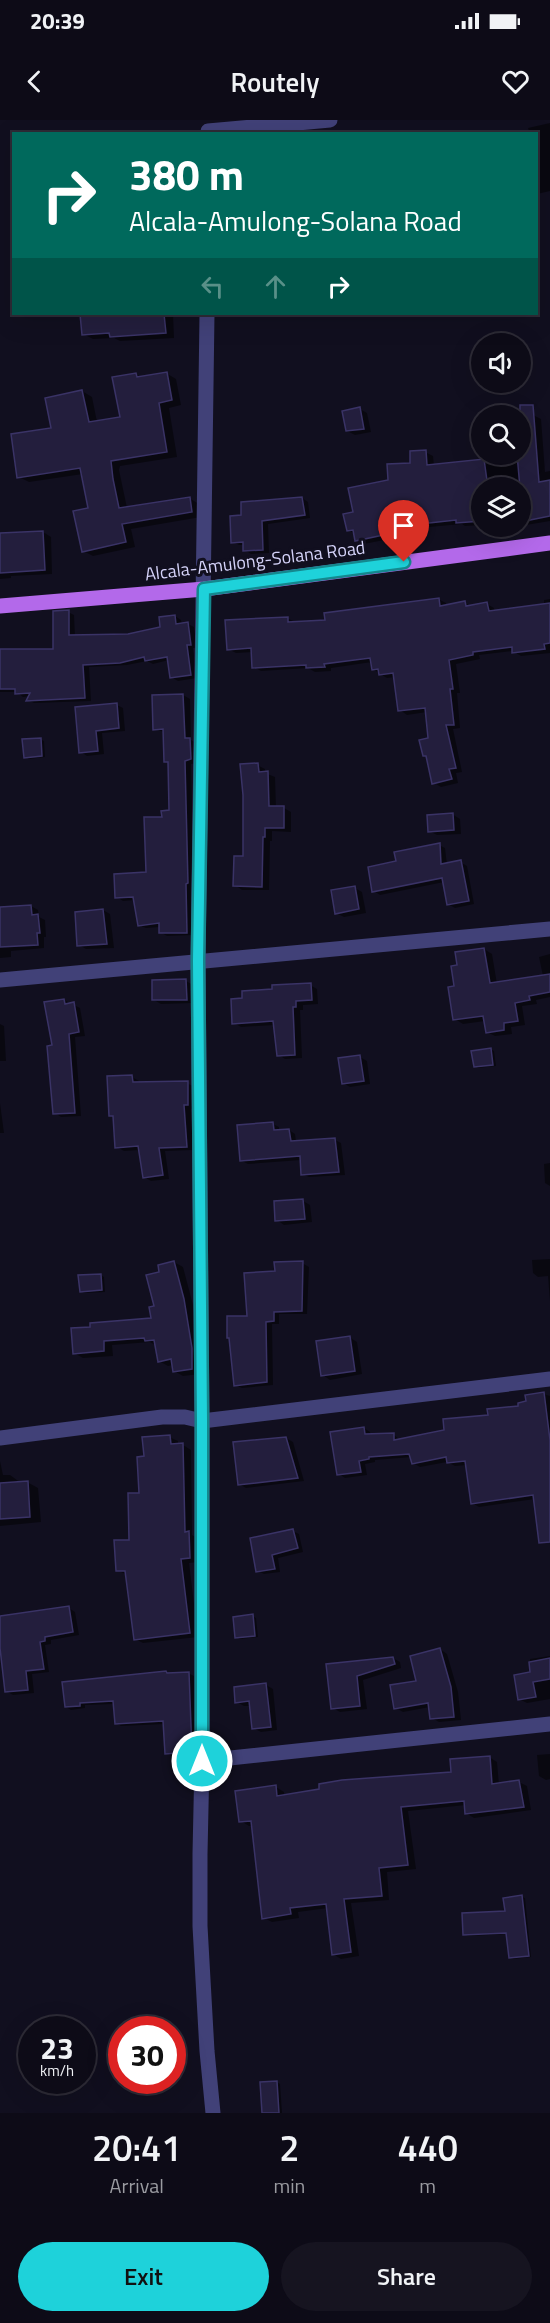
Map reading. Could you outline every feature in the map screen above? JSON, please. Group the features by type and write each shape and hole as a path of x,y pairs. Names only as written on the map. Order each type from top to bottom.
{"main road":[{"name":"Alcala-Amulong-Solana Road","path":"0,606 204,589 550,543"}],"street":[{"path":"208,128 330,120"},
{"path":"207,315 198,961 202,1420 200,1926 213,2113"},
{"path":"0,980 550,929"},
{"path":"0,1438 162,1417 202,1420 550,1379"},
{"path":"202,1761 550,1724"}],"building":[{"path":"80,315 164,315 166,333 110,337 109,333 82,335"},
{"path":"167,372 172,400 159,403 167,452 111,461 113,479 119,508 190,497 192,512 122,524 126,542 82,552 73,511 88,508 80,468 17,478 11,434 51,428 45,398 82,390 89,422 120,417 112,377 136,373 137,377"},
{"path":"531,405 533,405 539,482 550,480 550,516 531,520 531,477 519,477 518,465 531,465"},
{"path":"360,407 364,429 346,431 342,411"},
{"path":"426,450 427,465 471,460 471,465 485,465 486,477 471,477 471,522 456,523 456,520 411,525 412,529 355,541 353,530 347,531 343,514 353,512 348,488 388,480 387,464 410,463 410,451"},
{"path":"302,497 305,515 262,521 263,550 243,551 243,542 231,543 230,516 241,515 241,502"},
{"path":"43,531 45,570 0,573 0,533"},
{"path":"439,598 440,606 465,601 466,606 487,602 489,611 550,603 550,643 544,644 545,649 512,653 512,647 473,652 473,655 449,660 454,725 446,725 456,768 449,769 452,779 432,784 426,756 423,756 419,740 428,738 425,708 398,711 393,673 379,675 378,669 372,670 370,658 324,664 325,667 306,668 306,665 252,668 251,648 227,650 225,620 288,617 288,622 325,620 324,613"},
{"path":"69,610 69,635 128,634 160,627 159,617 175,615 176,624 188,622 191,645 187,645 191,675 170,678 167,657 145,661 144,657 120,663 83,665 85,698 26,701 30,693 15,694 15,689 0,689 0,649 53,649 53,611"},
{"path":"183,694 185,738 190,738 191,759 185,761 187,933 159,933 159,923 138,926 133,897 115,898 114,874 146,872 144,817 162,817 161,811 169,810 168,762 164,762 163,729 153,730 152,695"},
{"path":"117,703 119,728 96,731 98,751 79,753 75,707"},
{"path":"41,738 42,756 24,758 22,739"},
{"path":"258,763 259,772 268,771 269,806 284,806 284,828 265,828 262,887 233,886 234,856 243,856 243,795 240,764"},
{"path":"453,813 454,830 428,832 427,815"},
{"path":"440,843 441,864 461,860 469,901 447,905 442,878 372,892 368,867 396,861 394,852"},
{"path":"355,886 359,909 335,914 331,890"},
{"path":"31,905 32,915 38,914 40,933 37,933 38,945 0,947 0,907"},
{"path":"103,909 107,944 77,946 75,912"},
{"path":"484,948 490,983 550,974 550,992 529,996 530,1000 515,1003 518,1021 504,1023 504,1030 486,1033 483,1016 453,1020 448,987 454,986 451,966 457,965 455,952"},
{"path":"186,979 187,1000 152,1000 152,980"},
{"path":"311,983 312,1000 296,1001 296,1007 293,1007 295,1055 277,1056 273,1021 232,1024 231,999 242,998 242,991 272,989 272,985"},
{"path":"64,999 65,1004 74,1002 79,1032 69,1034 75,1113 53,1114 47,1046 52,1045 44,1002"},
{"path":"491,1048 493,1065 474,1067 471,1051"},
{"path":"360,1055 364,1081 342,1084 338,1058"},
{"path":"132,1075 133,1082 188,1081 188,1105 184,1105 187,1147 159,1148 163,1175 143,1178 138,1146 115,1148 113,1116 109,1116 107,1076"},
{"path":"273,1122 274,1130 289,1129 291,1141 335,1138 339,1172 301,1175 300,1156 240,1161 237,1125"},
{"path":"303,1199 305,1219 275,1221 274,1201"},
{"path":"174,1261 184,1299 192,1348 192,1369 173,1372 171,1359 158,1362 154,1340 145,1341 144,1338 104,1341 104,1351 73,1354 71,1328 90,1327 90,1323 151,1318 149,1307 154,1306 146,1275 159,1272 158,1265"},
{"path":"303,1261 302,1311 274,1312 274,1321 266,1322 267,1382 234,1386 229,1338 227,1338 227,1316 247,1316 244,1273 275,1271 274,1262"},
{"path":"101,1274 102,1290 80,1292 78,1275"},
{"path":"350,1336 355,1371 321,1376 316,1341"},
{"path":"544,1392 550,1440 550,1542 539,1543 533,1495 471,1504 465,1461 447,1463 446,1457 412,1464 409,1454 369,1457 369,1459 359,1461 361,1472 337,1475 330,1432 364,1427 365,1434 394,1433 394,1440 444,1430 443,1419 488,1415 487,1409 518,1406 518,1403 526,1401 525,1395"},
{"path":"170,1435 171,1444 183,1443 185,1532 189,1531 190,1558 181,1559 190,1633 134,1640 125,1571 116,1571 114,1540 129,1540 128,1493 139,1493 137,1457 144,1456 142,1437"},
{"path":"286,1437 298,1478 238,1485 233,1442"},
{"path":"28,1481 30,1517 0,1519 0,1483"},
{"path":"293,1529 298,1548 272,1555 275,1569 256,1572 250,1538"},
{"path":"69,1606 73,1632 45,1637 45,1641 40,1642 44,1669 26,1671 28,1690 5,1692 0,1648 0,1616"},
{"path":"253,1614 255,1636 235,1638 233,1617"},
{"path":"440,1648 451,1687 454,1717 430,1719 428,1703 394,1709 390,1685 416,1681 410,1656"},
{"path":"393,1657 395,1664 357,1676 360,1706 331,1709 326,1664"},
{"path":"550,1658 550,1679 533,1682 536,1697 518,1700 514,1675 530,1672 529,1662"},
{"path":"166,1671 167,1673 189,1672 192,1752 165,1754 163,1721 115,1724 113,1701 80,1703 80,1706 65,1707 62,1682"},
{"path":"266,1683 271,1727 252,1729 249,1701 235,1703 234,1687"},
{"path":"490,1756 492,1784 519,1780 524,1807 465,1814 464,1801 401,1807 408,1865 379,1868 382,1896 344,1899 351,1952 332,1955 326,1904 290,1908 291,1914 262,1919 251,1821 239,1822 235,1791 276,1785 277,1796 319,1789 319,1784 342,1780 451,1772 450,1759"},
{"path":"522,1895 529,1956 509,1958 506,1933 463,1935 462,1913 505,1911 503,1898"},
{"path":"277,2081 279,2113 262,2113 260,2082"}],"route":[{"path":"202,1761 198,961 204,589 404,562"}]}
